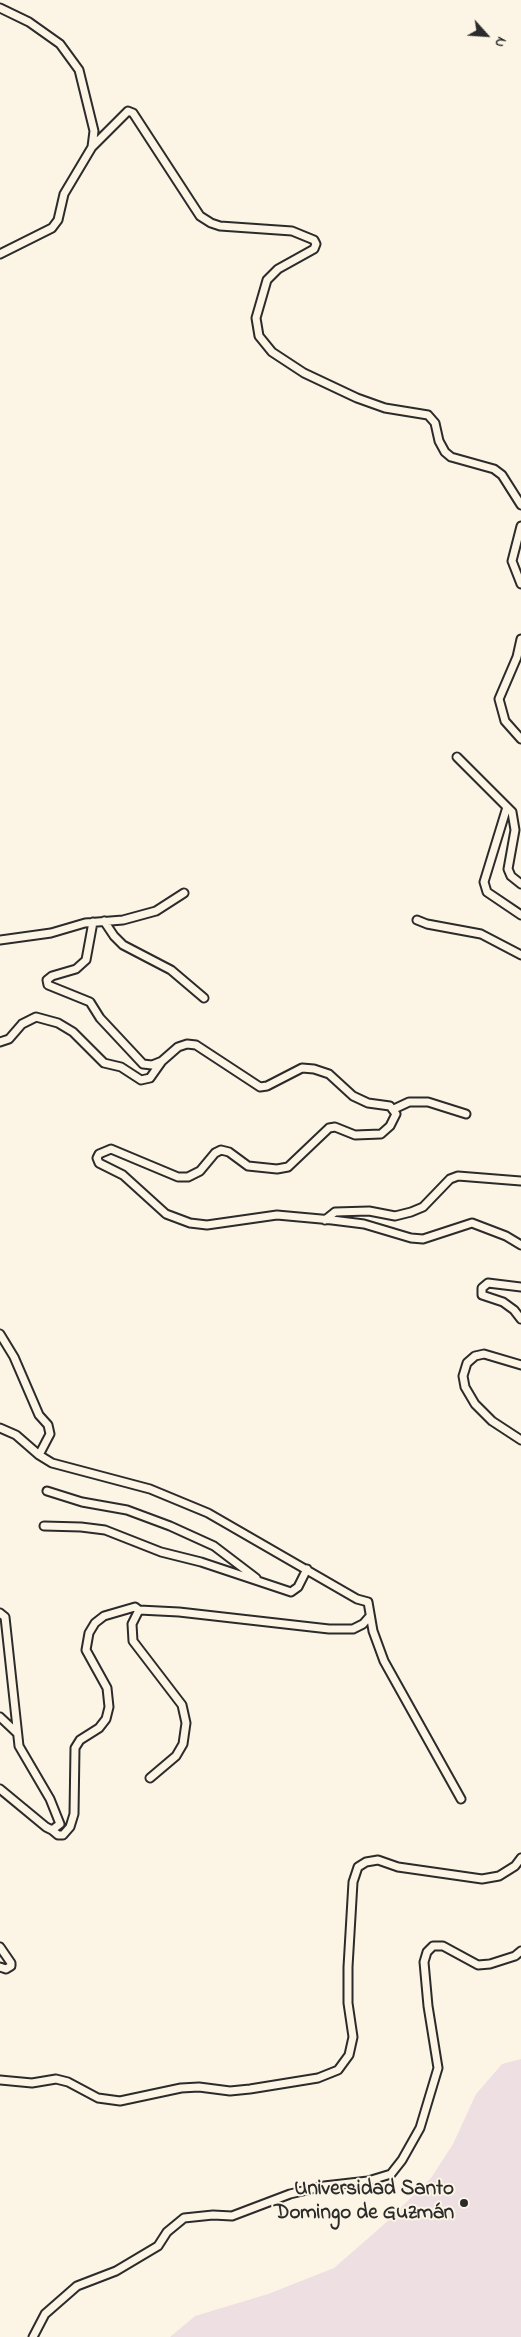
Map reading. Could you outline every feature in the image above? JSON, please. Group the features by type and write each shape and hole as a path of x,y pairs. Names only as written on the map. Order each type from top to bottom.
{"street":[{"path":"0,8 29,22 60,44 79,70 94,132 92,147"},
{"path":"0,254 52,228 58,220 64,194 92,147 128,111 132,112 200,216 220,226 292,231 314,240 316,244 314,249 278,269 267,280 256,318 259,336 272,352 304,374 357,398 386,408 428,415 435,423 439,441 445,452 451,457 494,469 502,475 521,505"},
{"path":"521,526 512,561 521,584"},
{"path":"521,639 517,657 499,699 505,721 521,739"},
{"path":"457,758 512,812 515,830 508,868 511,876 521,884"},
{"path":"507,807 484,882 488,892 521,915"},
{"path":"0,940 51,933 93,922 122,920 156,911 184,893"},
{"path":"417,920 427,924 481,934 521,955"},
{"path":"93,922 86,960 76,969 52,976 47,980 48,985 90,1002 100,1018 143,1064 152,1065 162,1061"},
{"path":"104,922 123,945 171,970 204,998"},
{"path":"0,1042 10,1039 29,1019 44,1018 82,1038 104,1063 121,1067 141,1080 150,1078 162,1061 178,1047 196,1044 260,1087 268,1086 302,1068 314,1069 329,1074 353,1096 368,1103 390,1106 394,1109 396,1114 390,1126 381,1134 355,1135 335,1127 330,1128 288,1166 277,1169 248,1166 228,1152 221,1150 215,1153 200,1171 188,1177 178,1177 112,1149 99,1154 97,1158 99,1163 124,1176 166,1214 190,1223 207,1225 277,1215 364,1224 410,1238 423,1239 472,1223 521,1244"},
{"path":"394,1109 409,1102 428,1102 466,1114"},
{"path":"325,1220 335,1212 369,1211 396,1216 412,1212 423,1207 450,1179 458,1176 521,1181"},
{"path":"521,1287 488,1283 482,1288 482,1295 503,1302 518,1312 521,1319"},
{"path":"0,1334 14,1357 39,1415 48,1425 50,1434 40,1455"},
{"path":"521,1365 484,1354 475,1356 466,1363 463,1376 465,1387 475,1404 492,1422 521,1440"},
{"path":"0,1428 16,1435 52,1463 150,1489 186,1503 256,1539 357,1599 368,1602 378,1646 391,1675 461,1799"},
{"path":"47,1491 82,1502 127,1510 170,1526 214,1546 260,1581"},
{"path":"44,1526 105,1530 160,1552 201,1562 291,1592 298,1587 308,1569"},
{"path":"1,1789 58,1835 65,1834 72,1821 75,1748 80,1740 99,1728 106,1719 109,1707 107,1688 86,1650 89,1633 95,1623 104,1616 135,1607 140,1610 180,1612 329,1629 353,1628 363,1624 370,1616"},
{"path":"140,1610 132,1624 133,1641 182,1705 186,1723 183,1744 176,1756 150,1778"},
{"path":"0,1613 5,1618 19,1746 50,1798 58,1816 60,1824 52,1830"},
{"path":"0,1717 17,1733"},
{"path":"0,2080 32,2083 56,2079 68,2082 98,2098 120,2101 181,2088 199,2087 230,2091 250,2089 318,2078 338,2070 349,2055 353,2037 348,2004 348,1967 353,1882 358,1867 366,1862 378,1860 398,1867 482,1879 499,1876 515,1866 521,1858"},
{"path":"33,2337 45,2314 77,2286 116,2271 158,2246 167,2232 184,2218 212,2215 232,2216 290,2194 324,2186 368,2181 391,2174 402,2160 420,2128 438,2068 428,2006 424,1962 427,1952 433,1946 444,1946 478,1965 490,1964 515,1956 521,1951"},
{"path":"0,1947 11,1963 11,1966 6,1969 0,1967"}],"shaded area":[{"name":"Universidad Santo Domingo de Guzmán","path":"521,2059 521,2337 170,2337 195,2316 268,2294 334,2268 381,2227 431,2178 453,2144 476,2094 502,2064"}],"place":[{"name":"Universidad Santo Domingo de Guzmán","path":"464,2203"}]}
